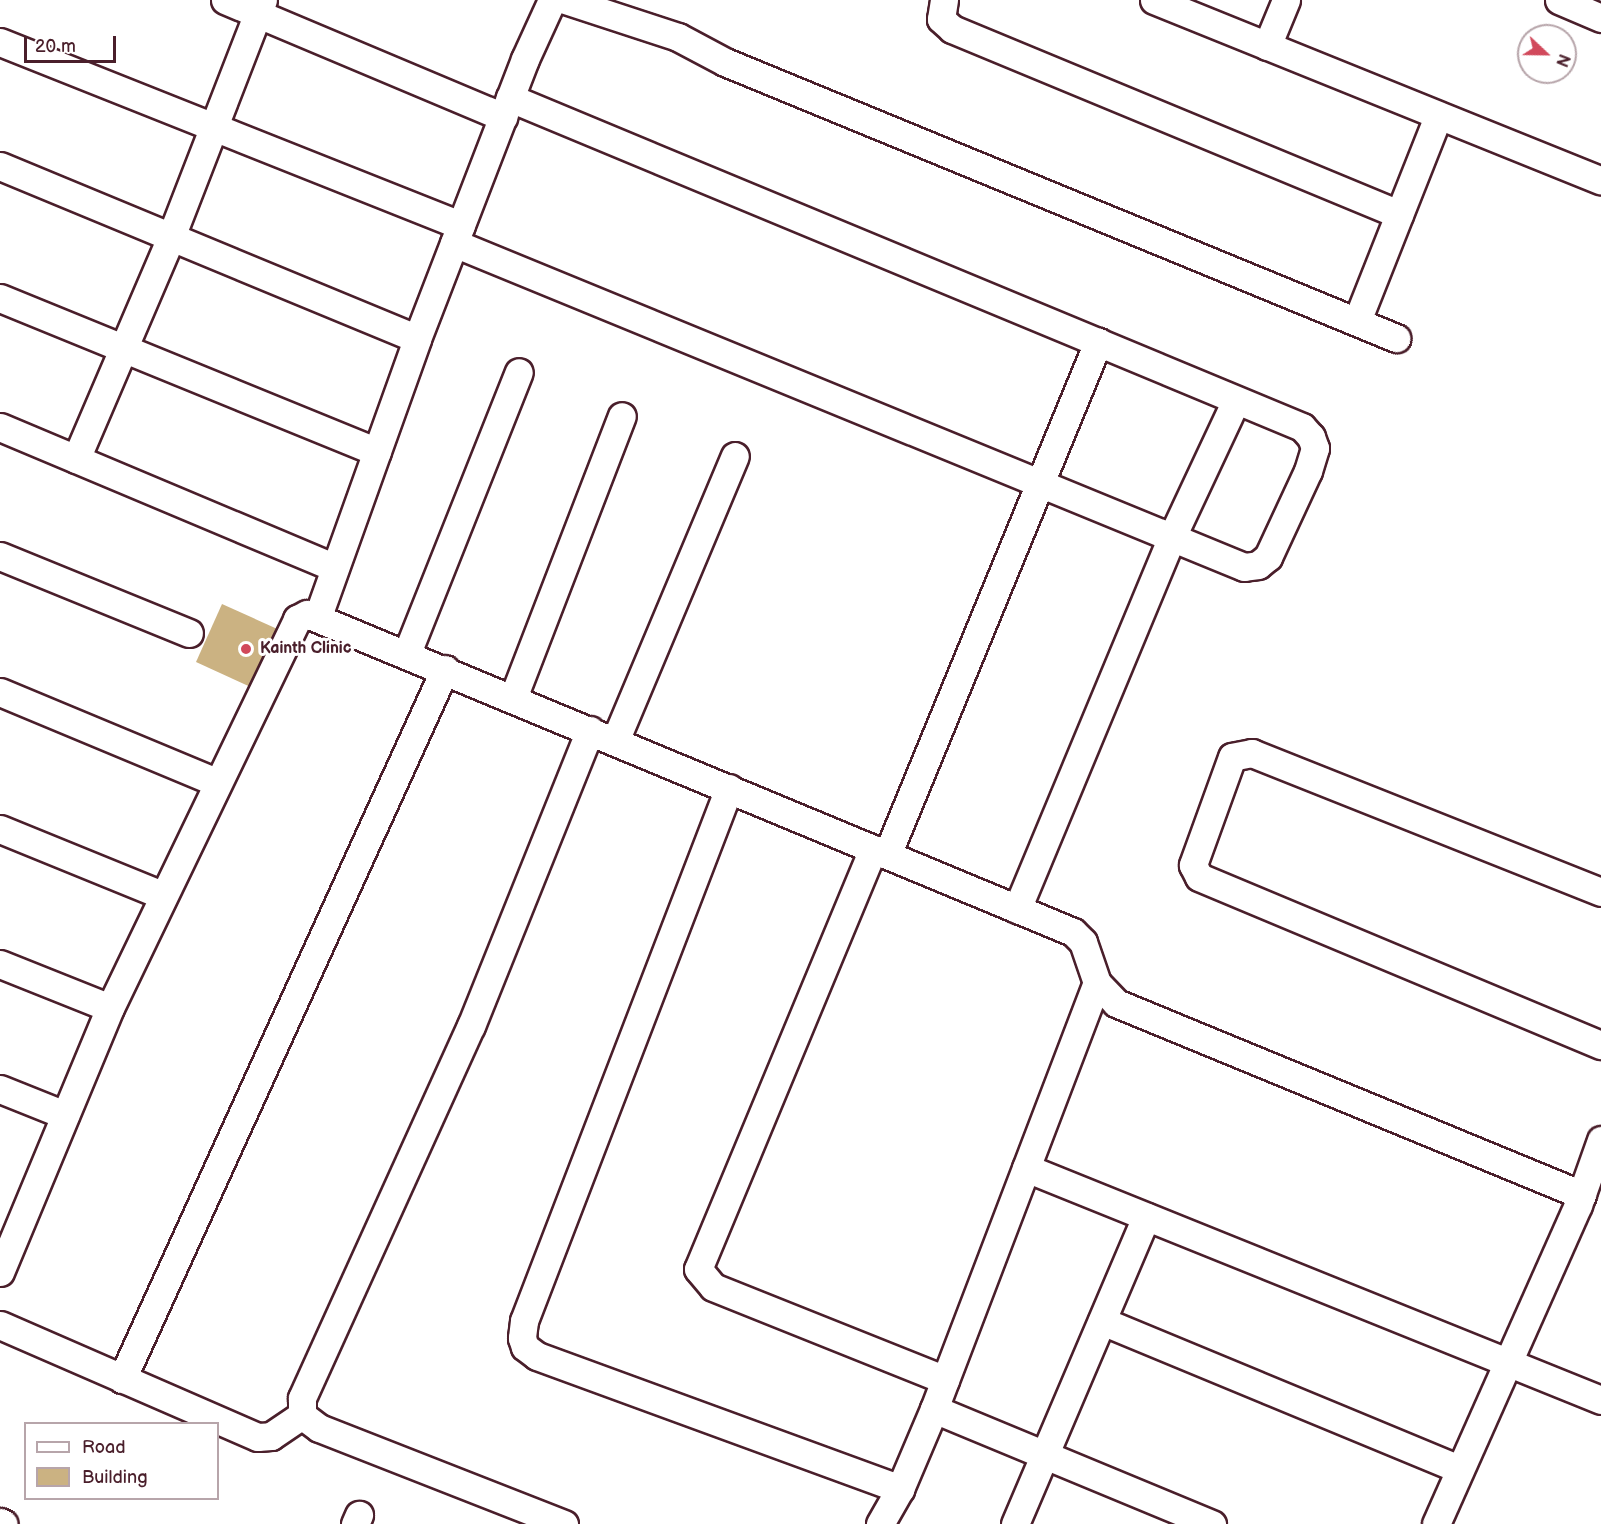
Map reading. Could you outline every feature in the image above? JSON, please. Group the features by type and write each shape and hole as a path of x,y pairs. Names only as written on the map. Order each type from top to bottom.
{"street":[{"path":"0,42 215,126 458,234 1042,482 1171,540 1244,567 1258,565 1268,557 1308,471 1315,448 1311,437 1302,427 1098,342 506,108 261,7 225,0"},
{"path":"318,616 417,339 506,108 552,0"},
{"path":"564,0 678,37 725,62 1396,338"},
{"path":"944,0 941,19 952,29 1399,214"},
{"path":"1154,0 1601,181"},
{"path":"1267,46 1286,0"},
{"path":"1559,0 1601,18"},
{"path":"76,459 171,237 261,7"},
{"path":"1357,321 1438,116"},
{"path":"0,166 417,339"},
{"path":"0,298 377,452"},
{"path":"945,1380 713,1287 698,1269 1042,482 1098,342"},
{"path":"407,653 519,372"},
{"path":"1017,909 1171,540 1236,400"},
{"path":"513,698 622,416"},
{"path":"0,427 335,568"},
{"path":"615,741 735,456"},
{"path":"0,556 189,633"},
{"path":"0,1272 110,1008 162,895 297,619 307,614 318,616 446,669 1017,909 1078,937 1092,960 1097,983 1116,1003 1581,1195"},
{"path":"122,1379 446,669"},
{"path":"0,692 216,782"},
{"path":"0,1325 258,1437 271,1436 302,1415 309,1376 471,1026 590,730"},
{"path":"1601,892 1252,753 1232,757 1193,865 1199,877 1601,1045"},
{"path":"729,788 524,1321 522,1338 537,1356 900,1489"},
{"path":"0,829 162,895"},
{"path":"0,964 110,1008"},
{"path":"880,1524 900,1489 934,1410 1097,983"},
{"path":"0,1089 65,1115"},
{"path":"1436,1524 1581,1195 1601,1140"},
{"path":"1026,1168 1601,1400"},
{"path":"1015,1524 1146,1217"},
{"path":"1102,1321 1460,1469"},
{"path":"934,1410 1212,1524"},
{"path":"302,1415 319,1428 564,1524"}],"building":[{"path":"222,604 284,632 257,690 196,662"}],"place":[{"name":"Kainth Clinic","path":"246,649"}]}
